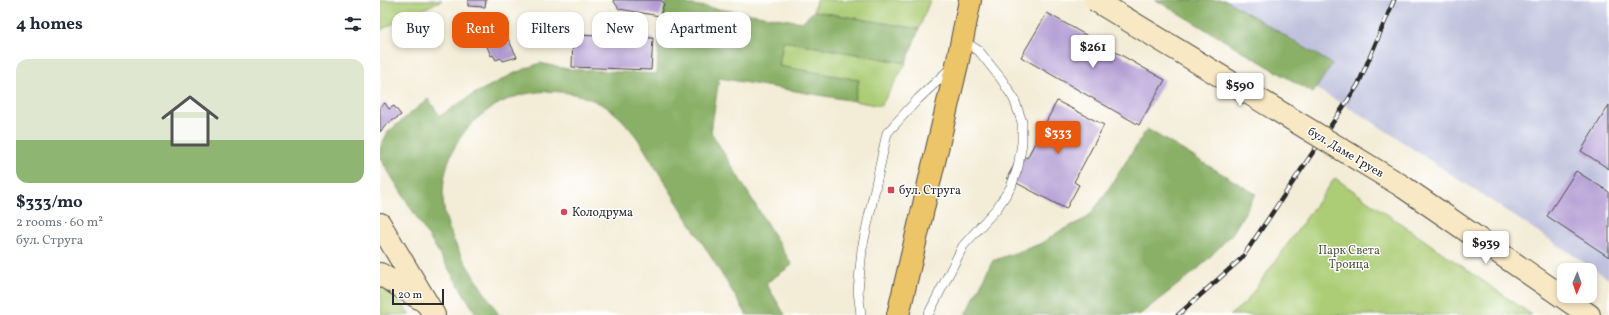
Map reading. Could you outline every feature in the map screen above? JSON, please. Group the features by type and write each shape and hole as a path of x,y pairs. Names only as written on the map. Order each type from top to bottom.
{"main road":[{"path":"898,315 960,50 970,0"},
{"name":"бул. Даме Груев","path":"1095,0 1402,186 1589,315"},
{"path":"380,224 431,309"},
{"path":"380,274 431,309"}],"lane":[{"path":"862,315 858,291 862,249 887,133 918,100 960,50 979,51 1002,80 1014,99 1022,122 1022,143 1018,166 1011,187 997,208 963,246 928,315"}],"shaded area":[{"path":"1164,0 1609,0 1609,279 1597,271 1597,263 1585,263 1368,119"}],"green space":[{"path":"380,0 442,0 417,12 392,12 392,24 380,30"},
{"path":"666,0 685,0 686,4 738,12 664,12"},
{"path":"816,0 930,0 919,29 814,11"},
{"path":"1156,0 1226,0 1332,64 1313,93"},
{"path":"814,11 919,29 906,63 783,41 779,66 859,80 854,101 719,78 711,132 792,265 766,283 785,315 747,315 638,139 617,115 601,104 573,94 546,91 519,96 494,106 473,122 457,144 446,169 443,199 445,215 450,230 464,260 499,315 477,315 380,158 380,148 388,132 428,99 440,116 472,95 515,73 540,63 567,69 657,74 658,48 751,48 751,14 802,22"},
{"path":"783,41 906,63 881,106 854,101 859,80 779,66"},
{"path":"1147,129 1256,194 1232,234 1198,269 1139,315 966,315 992,261 1040,244 1060,231 1087,218 1100,202"},
{"name":"Парк Света Троица","path":"1335,178 1532,315 1230,315 1246,302"},
{"path":"380,283 398,298 410,315 381,315"}],"building":[{"path":"468,0 486,0 485,7 468,6"},
{"path":"613,0 661,0 664,3 661,12 656,12 656,15 648,14 648,12 619,9"},
{"path":"1047,13 1165,80 1139,125 1021,57"},
{"path":"584,35 592,36 592,48 648,48 648,38 653,38 651,70 572,67 573,48 584,48"},
{"path":"509,41 517,57 503,61 501,58 496,60 493,55 491,56 488,48 509,48"},
{"path":"1057,101 1104,125 1074,182 1079,185 1066,209 1007,178 1020,154 1027,158"},
{"path":"385,103 389,109 394,106 401,115 386,125 380,132 380,107"},
{"path":"1609,105 1609,169 1581,151"},
{"path":"1576,171 1609,192 1609,257 1547,216"}],"railway":[{"path":"1178,315 1242,258 1358,85 1394,0"}],"place":[{"name":"бул. Струга","path":"891,190"},
{"name":"Колодрума","path":"564,212"}]}
